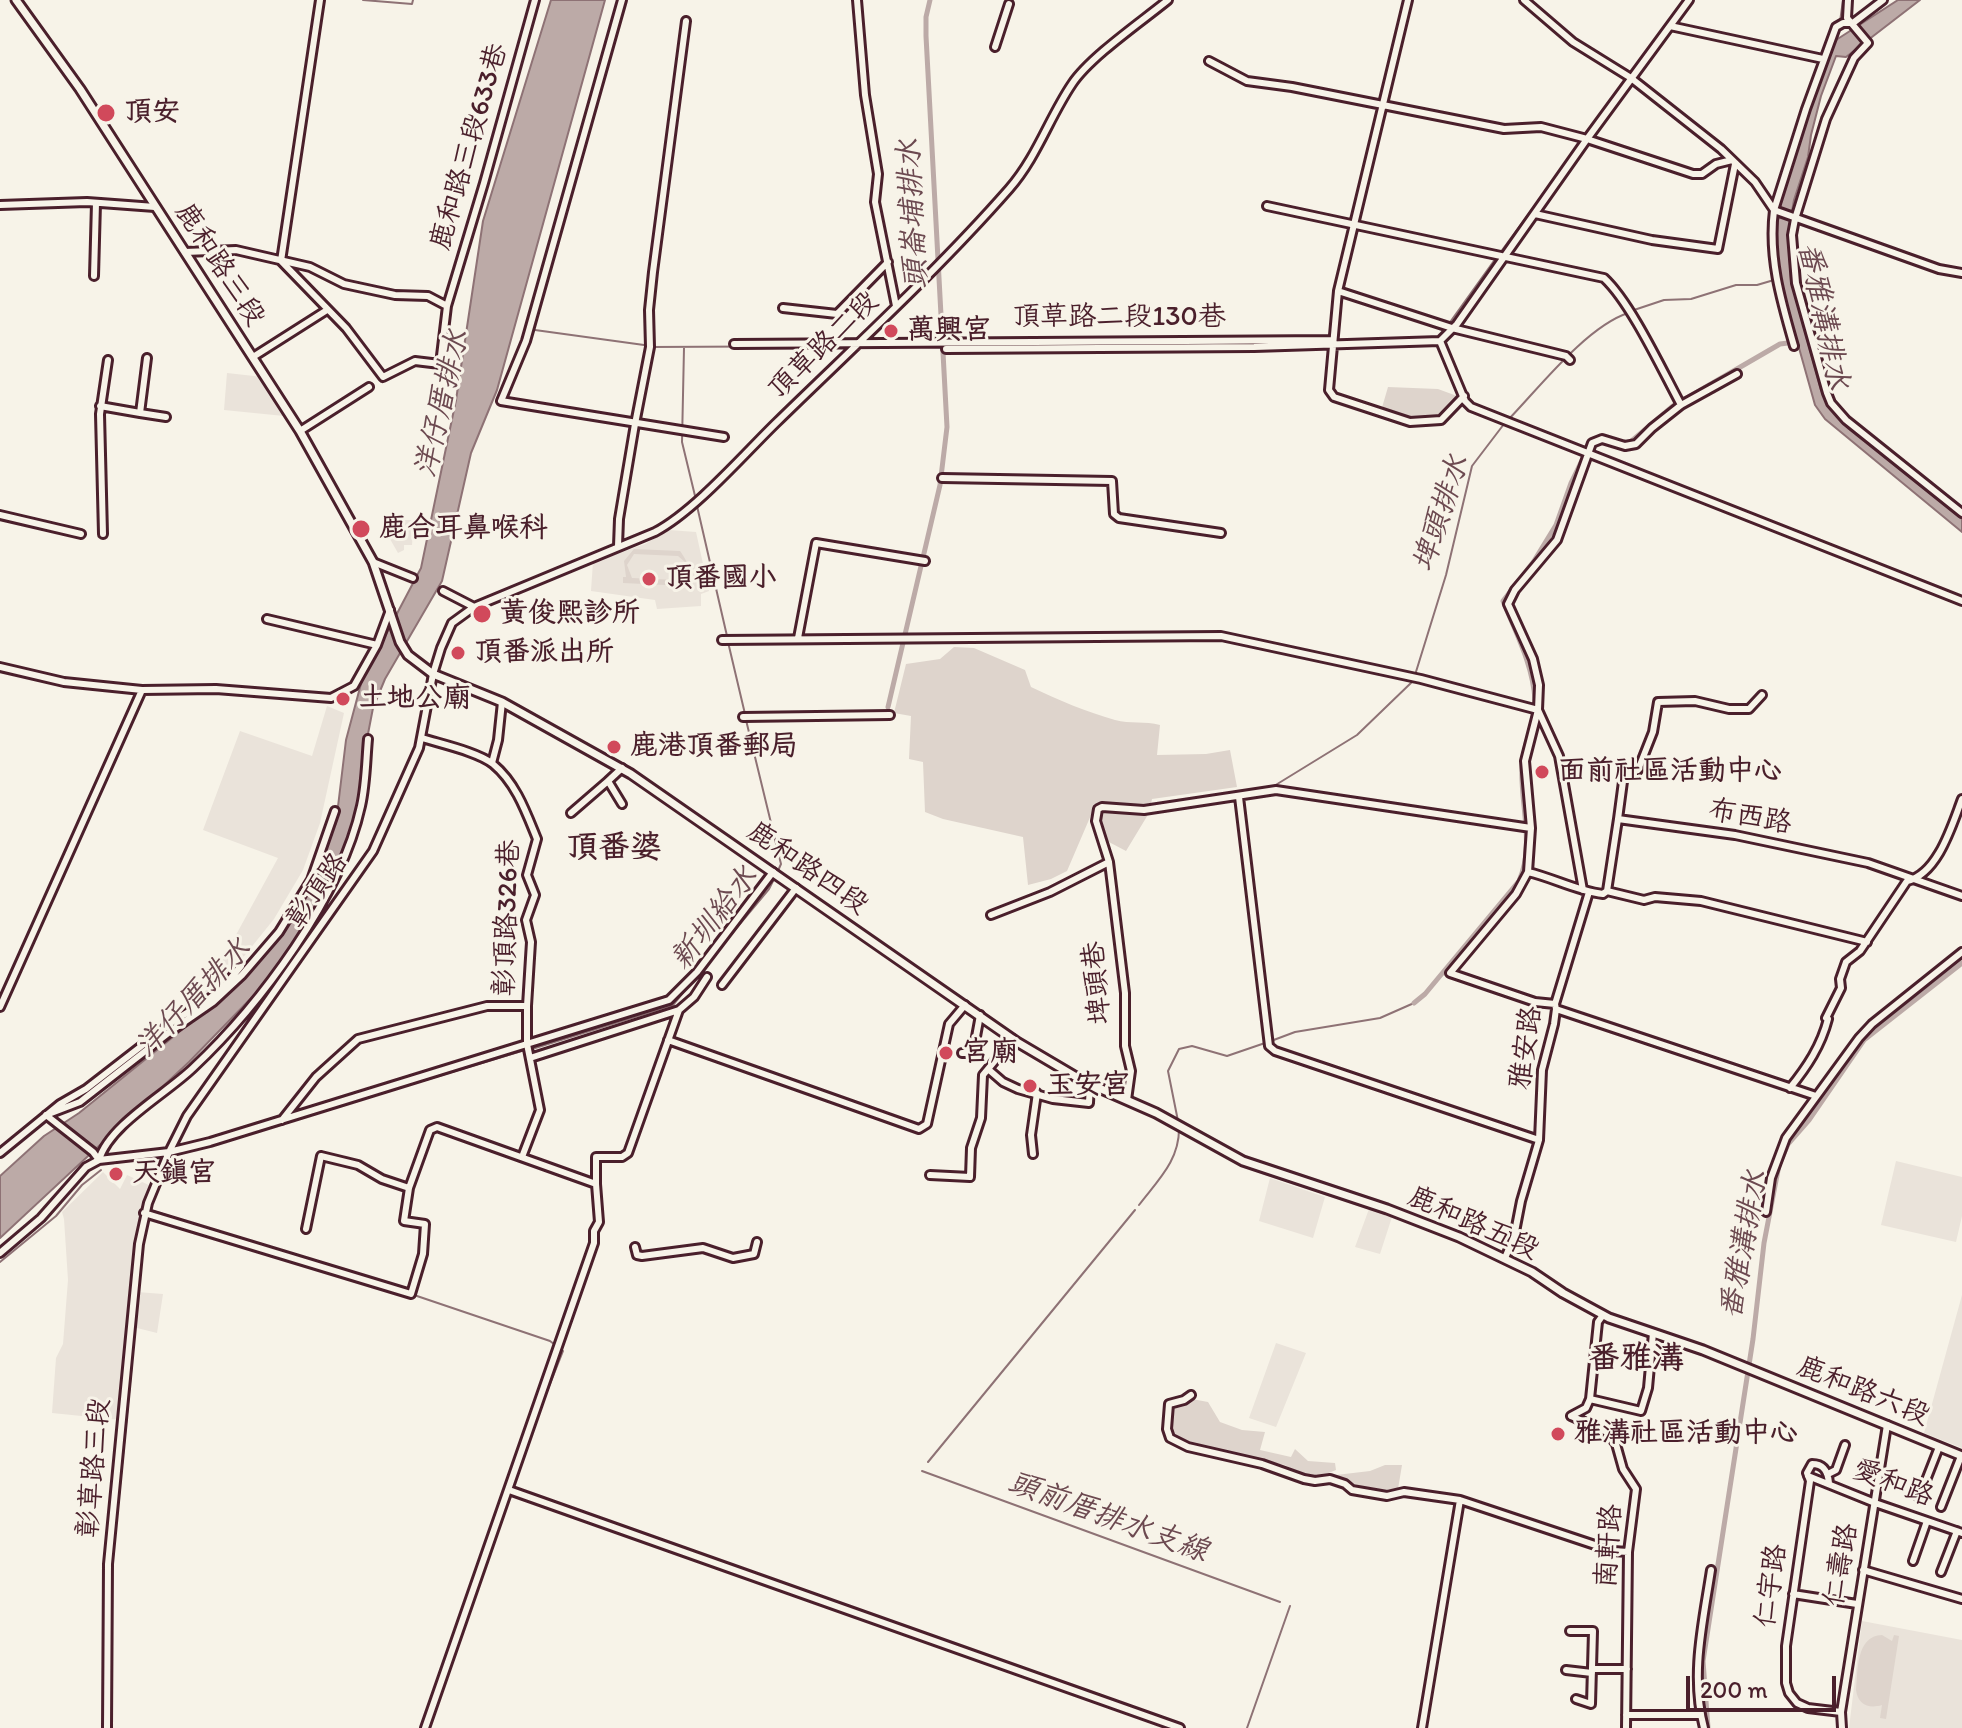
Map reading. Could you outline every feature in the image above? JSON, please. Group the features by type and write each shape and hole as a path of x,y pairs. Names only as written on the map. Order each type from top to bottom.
{"main road":[{"name":"鹿和路三段","path":"16,0 80,89 300,431 373,562 400,642 408,655"},
{"name":"鹿和路四段","path":"408,655 433,674 502,702 622,768 1042,1058 1180,1126"},
{"name":"鹿和路五段","path":"1180,1126 1243,1161 1387,1209 1459,1237 1505,1258 1603,1315 1748,1368"},
{"name":"鹿和路六段","path":"1748,1368 1962,1456"}],"street":[{"path":"281,261 320,0"},
{"name":"鹿和路三段633巷","path":"327,310 352,335 383,377 415,361 440,364 447,306 535,0"},
{"path":"622,0 526,341 501,401 724,437"},
{"path":"857,0 865,95 878,174 875,202 896,306"},
{"name":"頂草路二段","path":"474,607 662,528 692,503 896,306 1011,187 1036,152 1072,84 1085,69 1168,0"},
{"path":"1408,0 1338,291 1329,390 1334,397 1410,422 1441,420 1464,396"},
{"path":"1524,0 1573,42 1631,78 1734,162 1755,182 1774,210 1939,269 1962,273"},
{"path":"946,349 1440,341 1689,0"},
{"path":"1848,0 1847,18 1868,43 1854,58 1826,119 1795,219 1792,253 1796,283 1831,403 1846,420 1962,513"},
{"path":"1794,346 1776,281 1772,226 1774,210 1823,59 1841,24 1853,23 1883,0"},
{"path":"995,47 1009,4"},
{"path":"618,546 619,519 650,347 650,297 686,21"},
{"path":"1670,26 1823,59"},
{"path":"1209,61 1247,81 1504,129 1541,127 1693,174 1702,174 1716,164 1734,162"},
{"path":"1535,214 1639,238 1718,249 1734,162"},
{"path":"0,205 96,203 155,207"},
{"path":"94,276 96,203"},
{"path":"1267,206 1604,278 1613,286 1680,403"},
{"path":"185,252 236,250 310,267 344,284 395,295 428,296 447,306"},
{"path":"253,357 327,310 281,261"},
{"path":"783,308 837,314 888,262"},
{"path":"1338,291 1452,328 1568,358"},
{"path":"1440,341 1471,407 1962,601"},
{"name":"頂草路二段130巷","path":"734,344 1333,342"},
{"path":"140,413 147,358"},
{"path":"103,534 100,406 108,360"},
{"path":"1737,374 1680,403 1636,444 1625,446 1599,440 1592,443 1557,540 1515,590 1508,604 1533,659 1539,685 1538,710 1525,761 1531,828 1528,872 1516,894 1450,973 1535,1002 1556,1006 1816,1096"},
{"path":"300,431 369,387"},
{"path":"100,406 166,417"},
{"path":"942,478 1112,481 1114,514 1119,518 1221,533"},
{"path":"0,515 81,534"},
{"path":"798,638 816,543 922,561"},
{"path":"373,562 413,578"},
{"path":"443,591 474,607"},
{"name":"彰頂路","path":"144,1213 187,1116 373,851 422,738 433,674 452,623 474,607"},
{"path":"0,667 64,682 142,690 216,689 331,698 354,686 391,614"},
{"path":"267,619 377,645"},
{"path":"722,640 1221,636 1421,679 1538,710"},
{"path":"0,1007 142,690"},
{"path":"1607,891 1624,774 1638,770 1653,732 1658,702 1695,701 1729,709 1749,709 1762,695"},
{"path":"422,738 492,763 502,702"},
{"name":"雅安路","path":"1505,1258 1514,1237 1539,1140 1542,1070 1586,891 1559,756 1538,710"},
{"path":"743,717 890,715"},
{"path":"99,1160 102,1148 120,1127 194,1068 246,1014 328,896 361,807 368,739"},
{"name":"彰頂路326巷","path":"492,763 523,801 537,839 527,875 535,895 526,920 531,942 528,1050 540,1110 522,1157"},
{"path":"571,813 622,768"},
{"path":"608,781 622,804"},
{"path":"1531,828 1276,790 1239,797 1269,1046 1275,1051 1539,1140"},
{"name":"埤頭巷","path":"1127,1100 1131,1071 1125,1046 1125,993 1109,862 1096,821 1098,809 1144,810 1239,797"},
{"path":"1790,1088 1811,1061 1821,1040 1826,1018 1841,988 1840,979 1846,962 1867,942 1907,881 1916,879 1943,849 1962,799"},
{"path":"46,1115 80,1102 213,1002 242,975 279,932 311,880 335,811"},
{"name":"布西路","path":"1618,819 1735,835 1868,863 1962,896"},
{"path":"991,915 1050,892 1109,862"},
{"path":"528,1050 676,996 773,872"},
{"path":"1528,872 1586,891 1603,894 1607,891 1644,900 1655,897 1701,901 1867,942"},
{"path":"722,985 796,888"},
{"path":"1766,1212 1771,1178 1779,1153 1865,1030 1962,952"},
{"path":"0,1153 46,1115 222,989 241,966"},
{"path":"0,1253 41,1218 86,1167 99,1160 168,1155 528,1050 679,1010 694,997 707,977"},
{"path":"668,1040 919,1129 927,1124 949,1024 965,1005"},
{"path":"282,1120 316,1077 358,1039 487,1006 527,1006"},
{"path":"425,1728 594,1243 594,1231 599,1222 596,1157 622,1157 628,1153 679,1010"},
{"path":"962,1053 973,1053 980,1015"},
{"path":"930,1175 970,1177 971,1148 981,1118 983,1075 1013,1039"},
{"path":"988,1069 1003,1082 1053,1099 1089,1103 1090,1084"},
{"path":"1033,1154 1031,1135 1037,1093"},
{"path":"46,1115 99,1160"},
{"path":"144,1213 411,1294 423,1254 425,1224 404,1221 409,1188 430,1130 437,1127 596,1184"},
{"path":"306,1229 321,1156 358,1165 382,1179 409,1188"},
{"name":"彰草路三段","path":"107,1728 108,1564 128,1338 144,1213"},
{"path":"635,1247 637,1255 642,1256 703,1248 733,1258 754,1254 757,1242"},
{"name":"南軒路","path":"1603,1315 1598,1322 1590,1399 1586,1408 1571,1416 1607,1432 1616,1444 1623,1469 1636,1489 1628,1552 1626,1728"},
{"path":"1590,1399 1641,1411 1648,1388 1653,1333"},
{"path":"1191,1395 1169,1404 1166,1414 1170,1438 1188,1447 1262,1464 1304,1479 1330,1479 1352,1490 1387,1496 1404,1492 1460,1500 1613,1551 1628,1552"},
{"name":"仁壽路","path":"1842,1728 1841,1712 1857,1604 1887,1425"},
{"path":"1828,1474 1836,1470 1845,1445"},
{"path":"1919,1498 1939,1447"},
{"path":"1941,1507 1962,1456"},
{"path":"1808,1476 1812,1464 1822,1467 1828,1474 1829,1483"},
{"name":"愛和路","path":"1808,1476 1960,1532"},
{"name":"仁宇路","path":"1808,1476 1810,1481 1786,1646 1785,1674 1789,1693 1802,1705 1841,1712"},
{"path":"509,1490 1180,1728"},
{"path":"1422,1728 1460,1500"},
{"path":"1913,1561 1927,1521"},
{"path":"1941,1572 1960,1532"},
{"path":"1704,1728 1697,1661 1711,1570"},
{"path":"1863,1570 1962,1599"},
{"path":"1793,1594 1857,1604"},
{"path":"1570,1631 1593,1631 1591,1704 1576,1699"},
{"path":"1566,1670 1627,1669"},
{"path":"1626,1715 1701,1715"}],"shaded area":[{"path":"551,0 605,0 497,390 471,453 442,581 385,679 373,708 362,796 344,855 327,895 260,989 189,1062 0,1238 0,1176 44,1136 79,1113 215,1003 280,932 336,823 346,740 362,680 421,568 456,400 483,221"},
{"path":"1898,0 1920,0 1846,57 1836,56 1821,96 1808,157 1794,200 1788,234 1791,281 1821,390 1831,408 1849,429 1962,519 1962,532 1825,419 1815,405 1778,273 1776,232 1782,197 1827,56 1836,40"},
{"path":"227,373 263,377 284,416 224,410"},
{"path":"1388,387 1438,389 1457,396 1438,419 1417,420 1381,411"},
{"path":"387,520 421,520 421,531 413,532 412,545 404,545 404,550 398,553 390,539"},
{"name":"頂番國小","path":"669,530 696,532 709,591 701,594 701,606 657,609 655,600 591,591 593,562 645,544"},
{"path":"634,549 680,551 688,565 684,579 688,580 687,586 623,583 623,577 626,577 624,561","holes":["634,554 678,556 685,562 685,572 677,580 632,578 627,565"]},
{"path":"954,647 974,648 1025,670 1031,687 1104,717 1160,725 1157,755 1230,750 1237,787 1152,799 1149,813 1126,851 1107,841 1100,820 1103,811 1094,808 1067,871 1028,885 1023,837 925,812 923,762 909,759 911,716 894,713 906,664 940,659"},
{"path":"327,706 344,713 320,823 303,870 274,919 237,965 205,998 202,997 278,858 203,830 240,731 312,756"},
{"path":"1896,1161 1962,1177 1962,1216 1956,1242 1881,1225"},
{"path":"103,1172 120,1189 127,1175 151,1186 144,1213 121,1420 52,1413 56,1358 63,1344 68,1280 62,1212"},
{"path":"1270,1178 1325,1197 1313,1238 1259,1221"},
{"path":"1369,1209 1392,1217 1380,1254 1355,1247"},
{"path":"137,1292 163,1294 157,1333 133,1327"},
{"path":"1962,1295 1962,1448 1924,1433"},
{"path":"1276,1343 1306,1353 1276,1427 1249,1418"},
{"path":"1192,1399 1208,1402 1220,1422 1242,1430 1265,1432 1260,1450 1291,1457 1295,1449 1308,1461 1335,1463 1336,1470 1316,1478 1300,1474 1285,1465 1179,1440 1172,1431 1174,1404"},
{"path":"1385,1465 1402,1465 1398,1489 1374,1489 1336,1478 1336,1475 1370,1471"},
{"path":"1862,1621 1962,1640 1962,1728 1849,1728"},
{"path":"1882,1635 1892,1641 1894,1635 1899,1636 1886,1719 1880,1718 1882,1705 1865,1705 1856,1690 1863,1648 1867,1641"}],"waterway":[{"path":"363,0 412,4 413,0"},
{"name":"頭崙埔排水","path":"888,707 940,485 947,427 926,36 930,0"},
{"path":"1840,22 1843,0"},
{"path":"1500,253 1659,36"},
{"path":"1448,325 1496,258"},
{"name":"埤頭排水","path":"1634,310 1664,300 1691,299 1736,285 1757,285 1774,280"},
{"name":"埤頭排水","path":"1508,420 1580,345 1612,320 1628,313"},
{"path":"535,330 644,345"},
{"path":"1435,340 1445,330"},
{"path":"1628,444 1673,406 1780,344 1796,342"},
{"path":"859,346 981,345"},
{"path":"651,347 853,346"},
{"name":"新圳給水","path":"684,348 682,442 696,500"},
{"name":"埤頭排水","path":"1415,675 1446,575 1472,466 1504,424"},
{"path":"1414,1003 1425,994 1519,881 1524,867 1526,839 1522,766 1534,716 1534,687 1503,601 1534,561 1556,525 1587,450"},
{"name":"新圳給水","path":"697,506 727,636"},
{"name":"新圳給水","path":"728,642 745,714"},
{"name":"埤頭排水","path":"1274,786 1357,735 1413,681"},
{"name":"新圳給水","path":"746,720 781,864 777,873"},
{"name":"新圳給水","path":"709,961 774,879"},
{"name":"番雅溝排水","path":"1708,1728 1703,1661 1753,1339 1764,1243 1779,1165 1788,1144 1809,1120 1864,1040 1962,963"},
{"name":"新圳給水","path":"532,1049 673,1005 694,979"},
{"name":"頭前厝排水支線","path":"1271,1041 1295,1032 1380,1018 1414,1003"},
{"name":"頭前厝排水支線","path":"1178,1121 1168,1071 1179,1049 1192,1046 1227,1056 1265,1043"},
{"name":"新圳給水","path":"229,1139 525,1050"},
{"name":"頭前厝排水支線","path":"1139,1205 1172,1160 1179,1127"},
{"name":"新圳給水","path":"178,1153 192,1149"},
{"path":"0,1262 56,1216 82,1185 101,1170"},
{"path":"150,1210 282,1252"},
{"name":"頭前厝排水支線","path":"928,1462 1135,1210"},
{"path":"414,1295 550,1341 563,1351 428,1728"},
{"path":"117,1516 132,1363"},
{"name":"頭前厝排水支線","path":"922,1471 1280,1602"},
{"name":"頭前厝排水支線","path":"1247,1728 1290,1606"}],"place":[{"name":"頂安","path":"106,113"},
{"name":"萬興宮","path":"891,331"},
{"name":"鹿合耳鼻喉科","path":"361,529"},
{"name":"頂番國小","path":"649,579"},
{"name":"黃俊熙診所","path":"482,614"},
{"name":"頂番派出所","path":"458,653"},
{"name":"土地公廟","path":"343,699"},
{"name":"鹿港頂番郵局","path":"614,747"},
{"name":"面前社區活動中心","path":"1542,772"},
{"name":"宮廟","path":"946,1053"},
{"name":"玉安宮","path":"1030,1086"},
{"name":"天鎮宮","path":"116,1174"},
{"name":"雅溝社區活動中心","path":"1558,1434"}],"district":[{"name":"頂番婆","path":"614,849"},
{"name":"番雅溝","path":"1636,1360"}],"water label":[{"name":"洋仔厝排水","path":"443,404"},
{"name":"洋仔厝排水","path":"194,999"}]}
